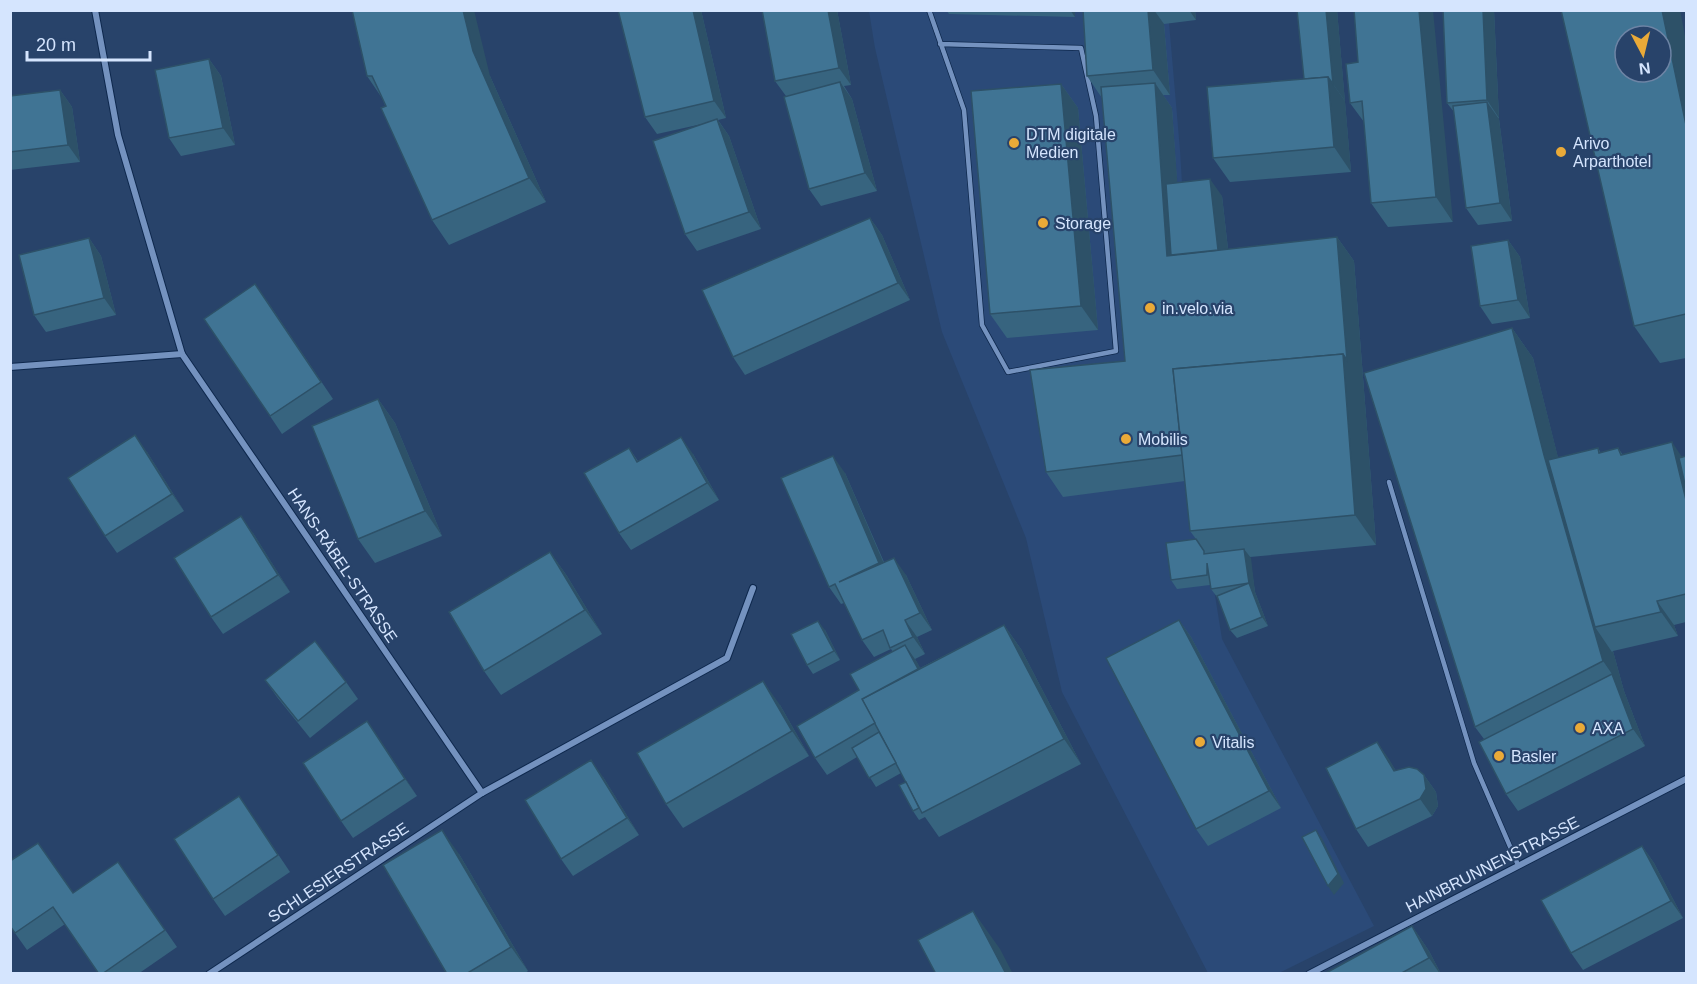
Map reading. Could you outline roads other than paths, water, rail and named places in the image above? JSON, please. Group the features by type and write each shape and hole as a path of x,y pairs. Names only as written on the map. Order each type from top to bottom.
{"street":[{"name":"HANS-RÄBEL-STRASSE","path":"95,10 118,135 182,354 482,793"},
{"path":"10,367 182,354"},
{"path":"482,793 727,658 753,588"},
{"name":"HAINBRUNNENSTRASSE","path":"1310,974 1686,779"},
{"name":"SCHLESIERSTRASSE","path":"209,974 482,793"}],"lane":[{"path":"929,10 940,44 964,110 982,325 1008,372 1116,351 1096,116 1081,48 940,44"},
{"path":"1389,482 1474,764 1518,865"}],"place":[{"name":"DTM digitale Medien","path":"1014,143"},
{"name":"Arivo Arparthotel","path":"1561,152"},
{"name":"Storage","path":"1043,223"},
{"name":"in.velo.via","path":"1150,308"},
{"name":"Mobilis","path":"1126,439"},
{"name":"AXA","path":"1580,728"},
{"name":"Vitalis","path":"1200,742"},
{"name":"Basler","path":"1499,756"}]}
